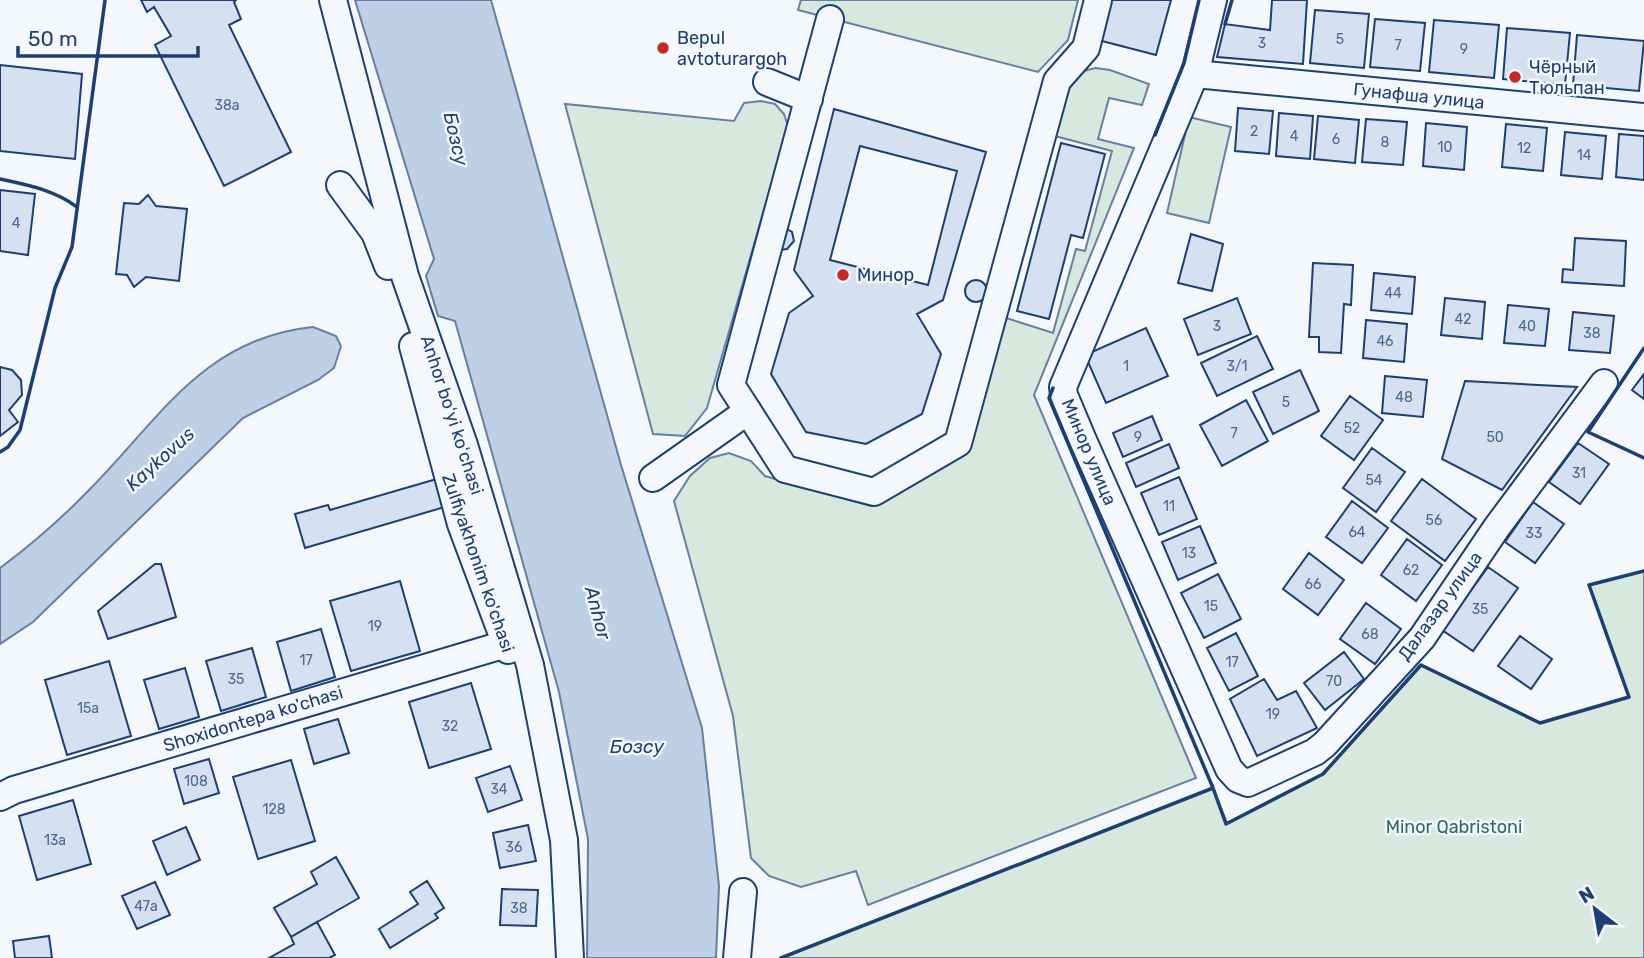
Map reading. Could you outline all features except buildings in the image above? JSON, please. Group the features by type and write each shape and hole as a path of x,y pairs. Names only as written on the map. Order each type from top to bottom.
{"street":[{"name":"Anhor boʻyi koʻchasi","path":"333,0 405,276 464,445 530,666 565,840 570,958"},
{"path":"830,19 731,385 785,470 874,492 958,443 1057,82 1086,47 1098,0"},
{"name":"Минор улица","path":"1213,0 1195,74 1063,387 1077,427 1229,769 1238,779"},
{"name":"Гунафша улица","path":"1195,74 1644,117"},
{"path":"767,82 809,99"},
{"name":"Zulfiyakhonim ko'chasi","path":"340,185 375,233 400,298 461,524 506,644 535,747 549,845 558,958"},
{"name":"Далазар улица","path":"1238,779 1248,783 1315,752 1325,744 1422,638 1497,527 1604,383"},
{"path":"653,478 748,411"},
{"name":"Shoxidontepa ko'chasi","path":"0,797 14,790 506,644"},
{"path":"737,958 743,892"}],"green space":[{"path":"801,0 1078,0 1068,40 1038,72 798,10"},
{"path":"1096,68 1110,70 1149,84 1142,105 1109,98 1098,139 1134,148 1034,395 1196,778 868,905 856,871 801,887 769,876 751,858 733,716 674,501 690,476 710,458 729,453 751,461 765,476 871,506 968,448 1003,317 1053,333 1076,249 1085,251 1112,151 1051,135 1059,103 1069,84 1085,71"},
{"path":"761,101 775,104 784,114 788,126 707,408 685,436 653,434 565,104 734,121 744,103"},
{"path":"1189,117 1231,127 1209,223 1167,213"},
{"name":"Minor Qabristoni","path":"1644,571 1644,958 781,958 1213,788 1227,823 1323,774 1421,665 1540,723 1629,697 1589,585"}],"water":[{"name":"Бозсу","path":"355,0 491,0 621,465 702,728 719,886 716,958 587,958 588,839 559,692 455,321 438,316 426,276 434,259"},
{"name":"Kaykovus","path":"313,327 336,336 341,346 334,368 318,380 243,418 33,622 0,644 0,568 68,511 186,386 212,365 241,347 275,334"}],"wall":[{"path":"0,452 8,447 20,430 55,288 72,247 105,0"},
{"path":"1155,135 1184,63 1199,0"},
{"path":"1225,24 1232,0"},
{"path":"0,179 50,192 77,207"},
{"path":"1644,348 1588,432 1644,458"},
{"path":"1053,388 1049,398 1213,788"},
{"path":"781,958 1213,788 1226,824 1323,774 1421,665 1540,723 1629,697 1589,585 1644,571"}],"place":[{"name":"Bepul avtoturargoh","path":"663,48"},
{"name":"Чёрный Тюльпан","path":"1515,77"},
{"name":"Минор","path":"843,275"}],"water label":[{"name":"Anhor","path":"598,613"}]}
